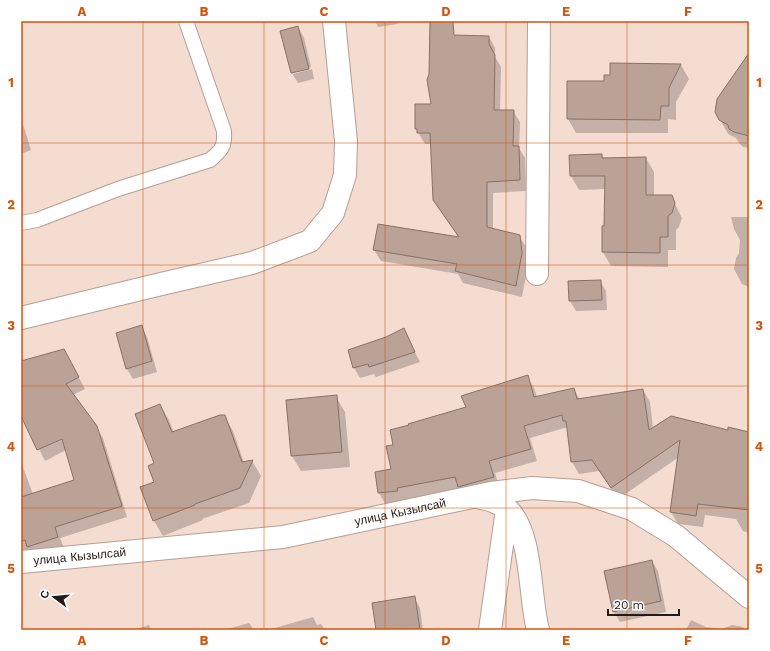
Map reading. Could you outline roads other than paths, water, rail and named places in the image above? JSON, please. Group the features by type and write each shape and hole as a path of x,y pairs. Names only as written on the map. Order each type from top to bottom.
{"street":[{"path":"21,318 252,263 310,241 333,213 345,175 346,141 334,21"},
{"path":"538,274 539,21"},
{"name":"улица Кызылсай","path":"21,562 283,537 491,493 532,488 578,491 632,509 676,536 749,597"},
{"path":"472,497 493,500 507,509 518,522 527,555 538,630"},
{"path":"490,630 507,509"}],"lane":[{"path":"21,223 37,220 118,189 210,160 219,153 225,143 224,131 186,21"}]}
